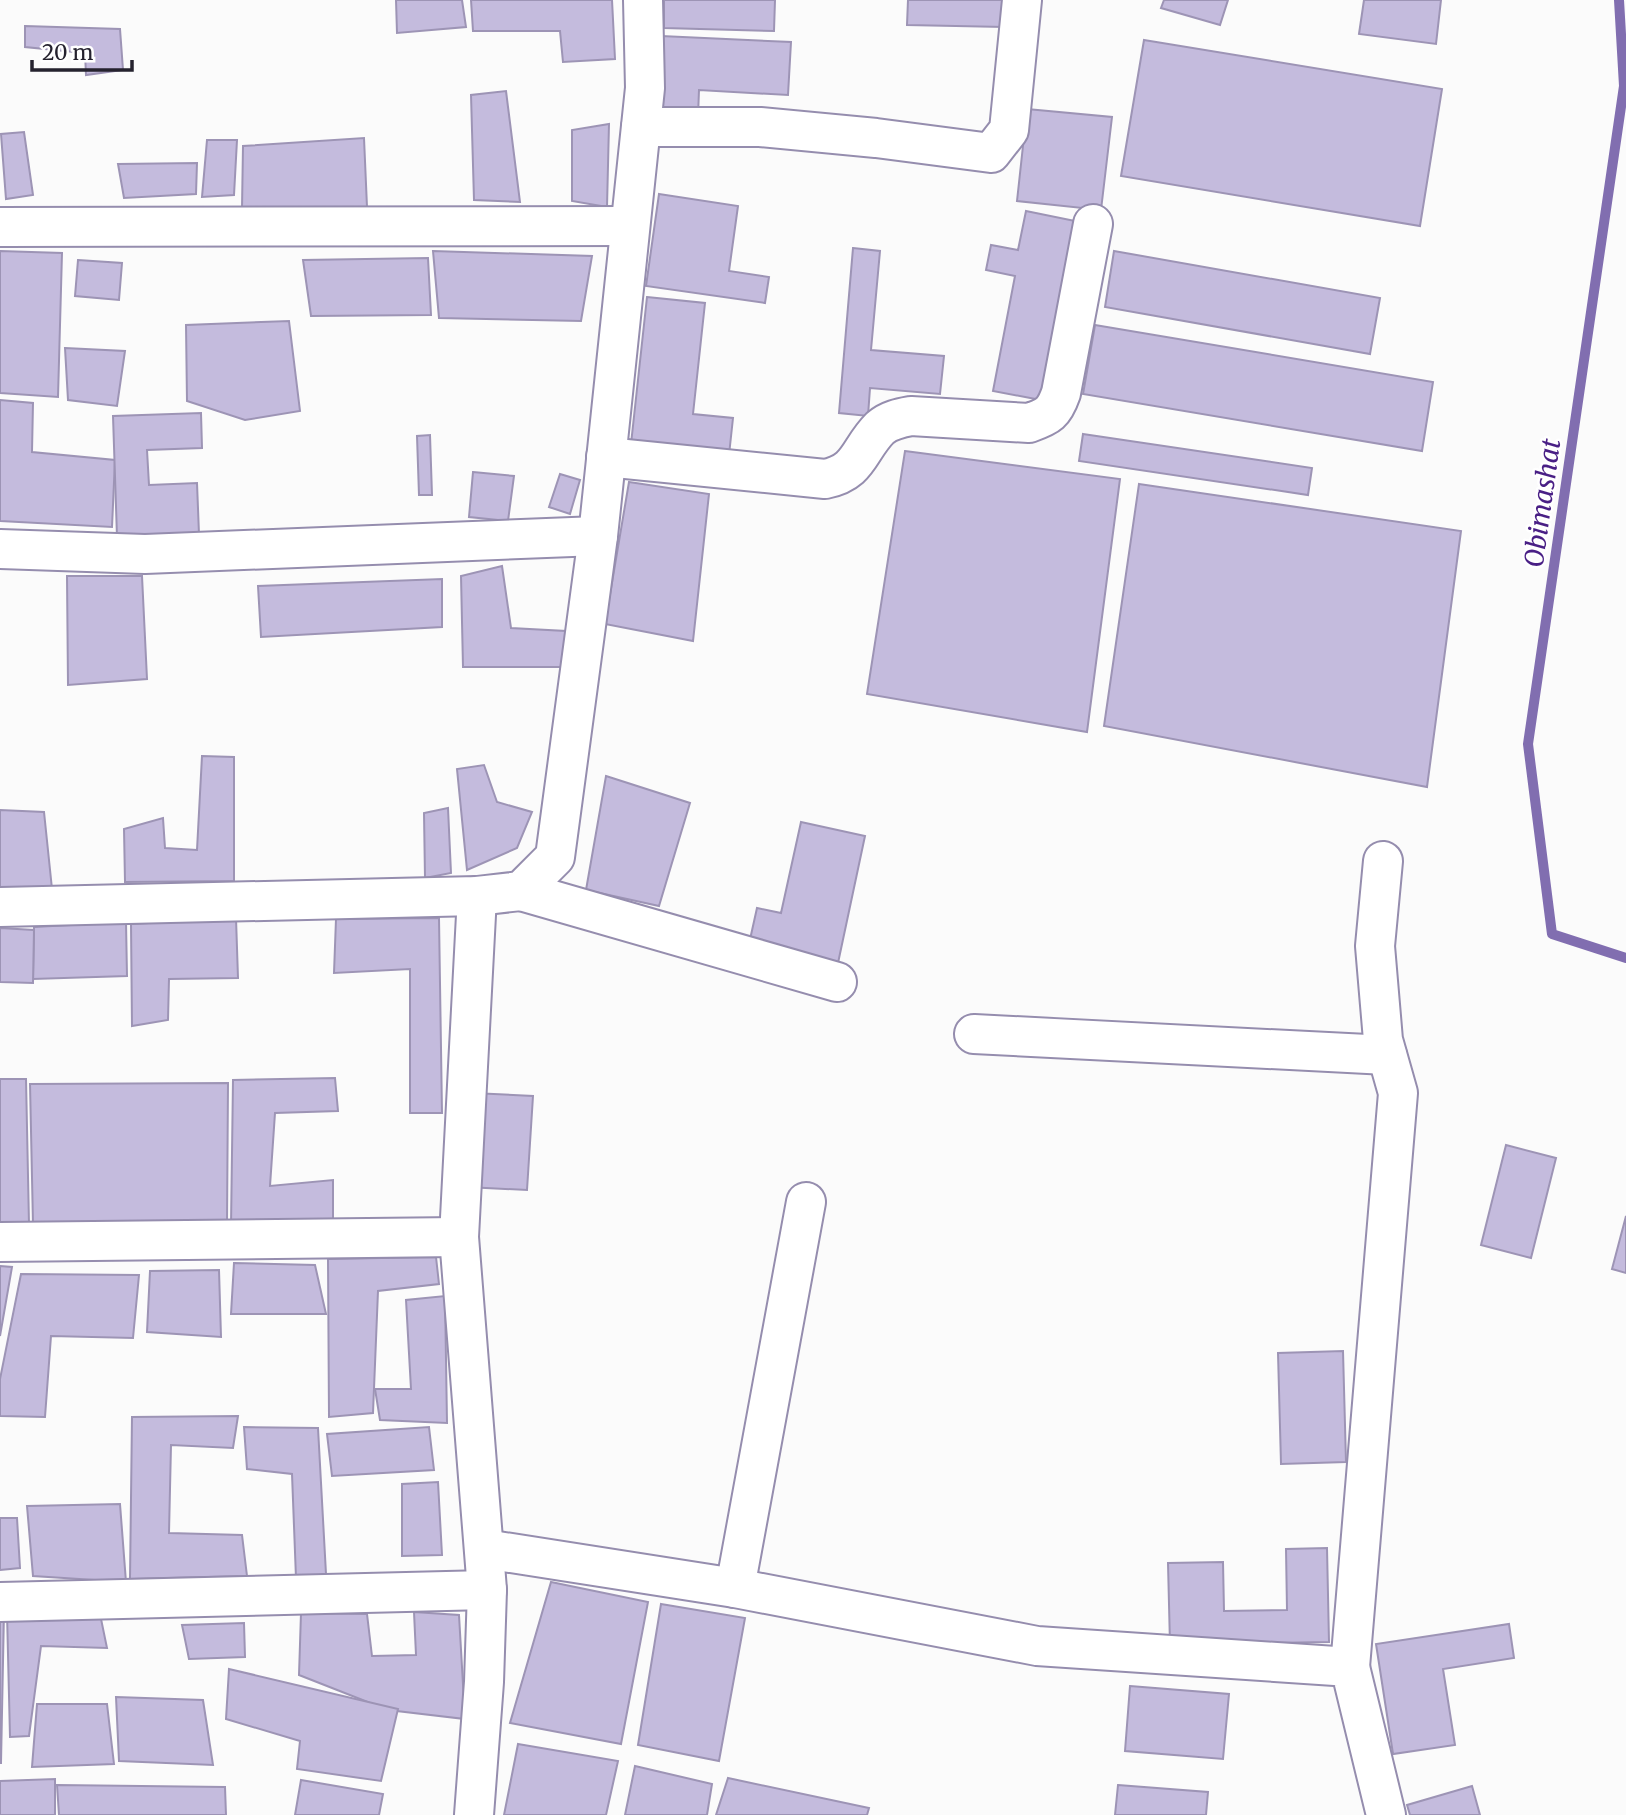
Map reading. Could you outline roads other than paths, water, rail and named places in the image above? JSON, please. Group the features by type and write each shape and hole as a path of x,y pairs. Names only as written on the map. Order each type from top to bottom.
{"street":[{"path":"521,891 555,857 597,536 641,127 645,88 643,0"},
{"path":"641,127 760,127 991,153 1009,130 1022,0"},
{"path":"606,457 825,480 840,476 853,467 880,428 893,420 911,416 1029,423 1047,417 1056,407 1061,393 1093,223"},
{"path":"0,227 629,226"},
{"path":"0,549 145,554 597,536"},
{"path":"1383,861 1376,946 1383,1040 1398,1093 1350,1667 1386,1815"},
{"path":"0,907 477,896 521,891 837,982"},
{"path":"474,1815 484,1682 487,1590 459,1237 477,896"},
{"path":"974,1034 1387,1055"},
{"path":"735,1588 806,1202"},
{"path":"0,1242 459,1237"},
{"path":"485,1549 735,1588 1037,1646 1350,1667"},
{"path":"0,1602 487,1590"}],"waterway":[{"name":"Obimashat","path":"1619,0 1624,86 1528,744 1552,934 1626,958"}]}
